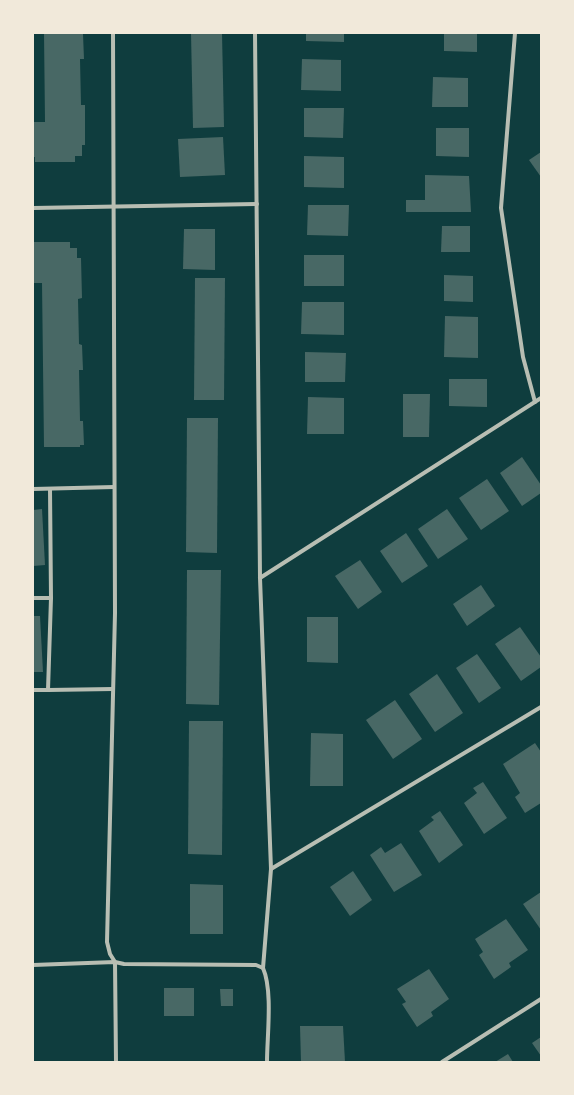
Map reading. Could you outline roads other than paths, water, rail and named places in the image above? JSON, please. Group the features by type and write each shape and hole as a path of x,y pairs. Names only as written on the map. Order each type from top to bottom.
{"street":[{"path":"113,33 115,613 107,942 110,954 115,962 116,1062"},
{"path":"256,33 260,578 271,869 263,968 266,975 268,990 267,1062"},
{"path":"515,33 501,208 523,357 535,402"},
{"path":"33,208 257,204"},
{"path":"260,578 541,398"},
{"path":"33,489 114,487"},
{"path":"48,690 51,598 50,489"},
{"path":"33,598 51,598"},
{"path":"33,690 113,689"},
{"path":"271,869 541,707"},
{"path":"33,965 115,962 124,964 256,965 263,968"},
{"path":"442,1062 541,999"}]}
